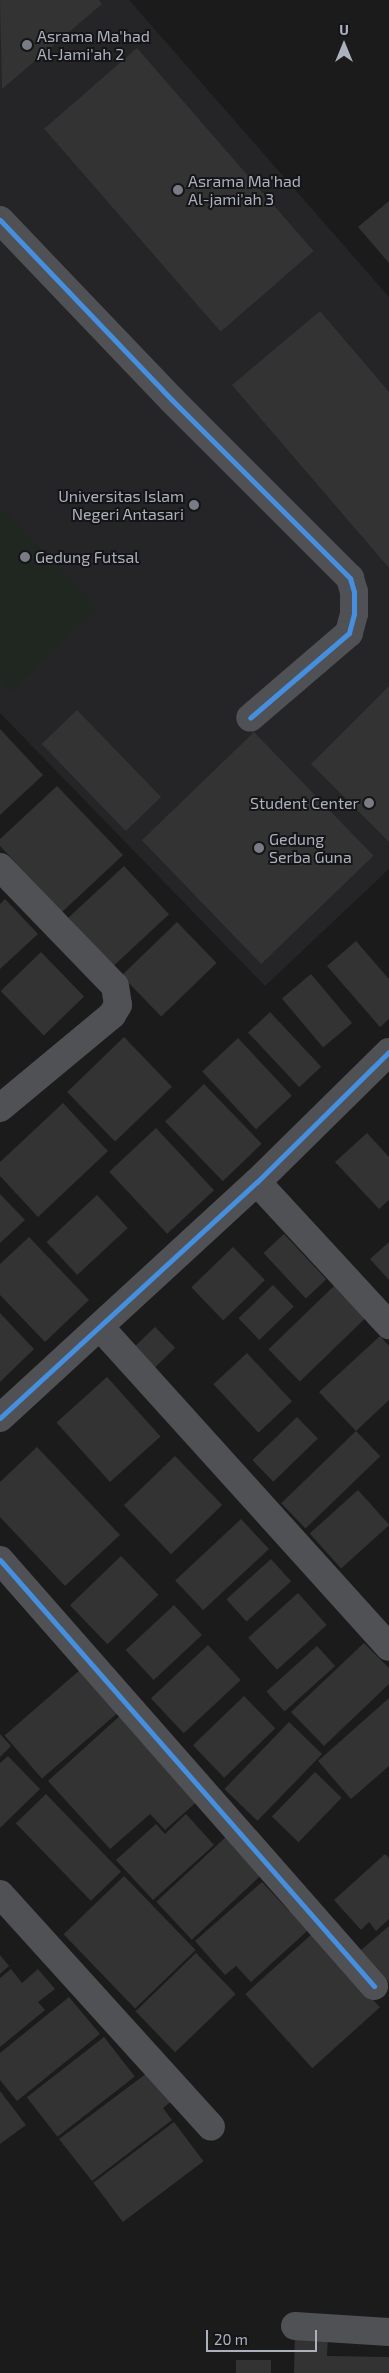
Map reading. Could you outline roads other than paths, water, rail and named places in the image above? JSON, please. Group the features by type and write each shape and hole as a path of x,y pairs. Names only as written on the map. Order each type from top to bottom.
{"street":[{"path":"0,220 172,400 350,578 354,592 354,614 349,633 250,718"},
{"path":"0,867 115,986 118,1005 112,1015 0,1108"},
{"path":"0,1418 257,1182 389,1052"},
{"path":"257,1182 389,1325"},
{"path":"100,1327 389,1647"},
{"path":"0,1560 374,1986"},
{"path":"0,1894 211,2127"},
{"path":"296,2326 389,2332"}],"place":[{"name":"Asrama Ma'had Al-Jami'ah 2","path":"27,45"},
{"name":"Asrama Ma'had Al-jami'ah 3","path":"178,190"},
{"name":"Universitas Islam Negeri Antasari","path":"194,505"},
{"name":"Gedung Futsal","path":"25,557"},
{"name":"Student Center","path":"369,803"},
{"name":"Gedung Serba Guna","path":"259,848"}]}
